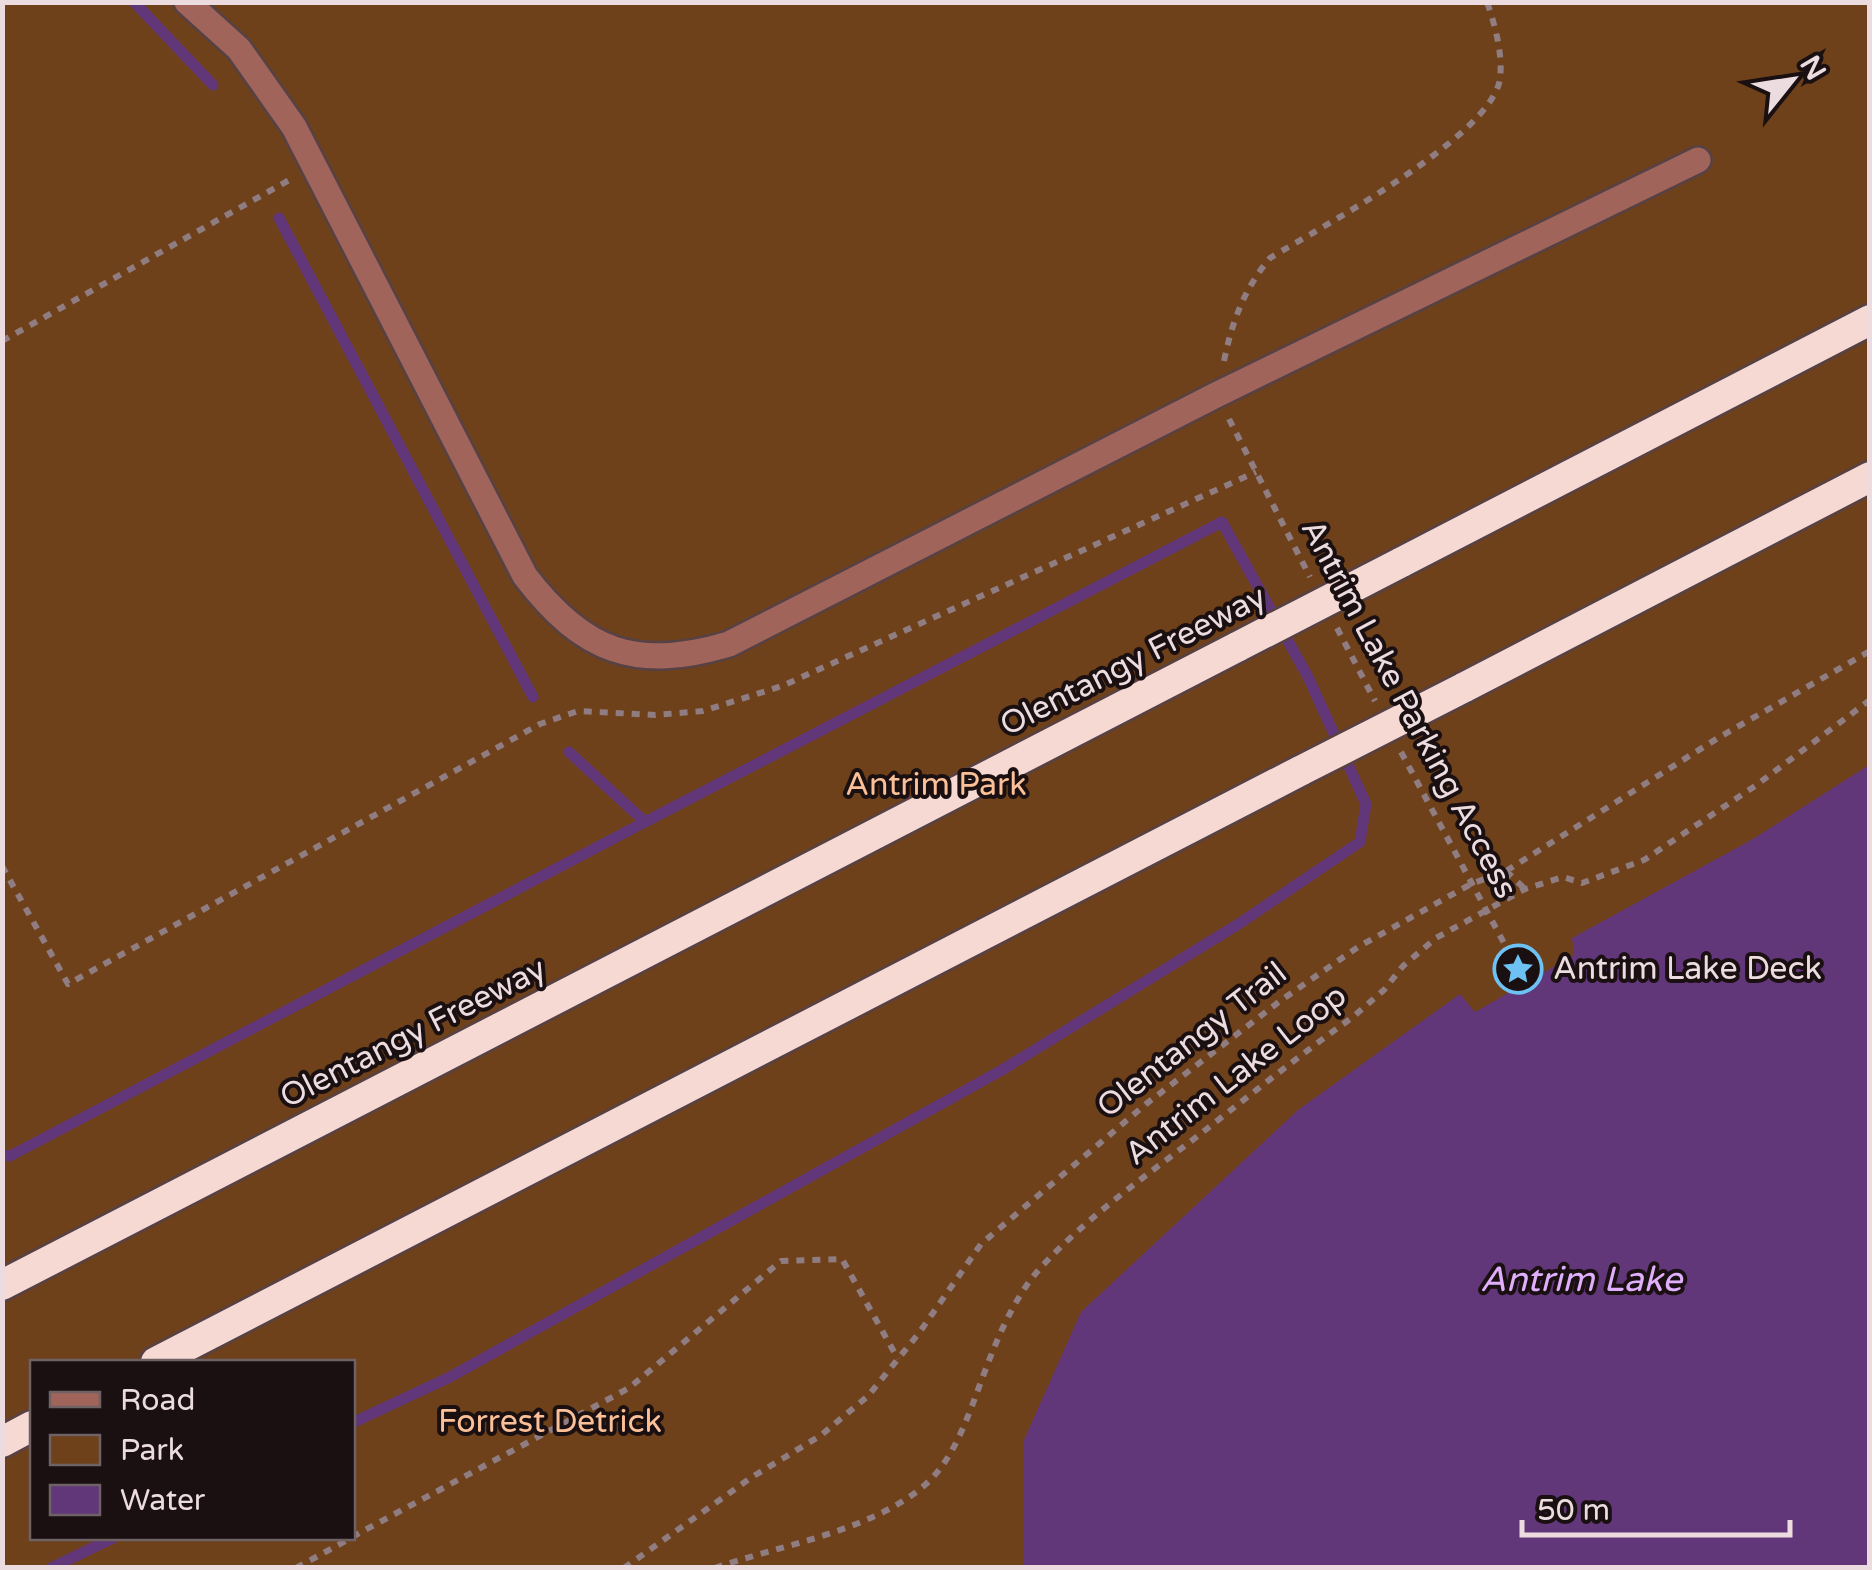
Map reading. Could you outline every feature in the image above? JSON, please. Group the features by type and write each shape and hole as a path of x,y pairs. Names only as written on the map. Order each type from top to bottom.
{"highway":[{"name":"Olentangy Freeway","path":"2,1284 1870,320"},
{"path":"160,1360 1870,478"},
{"path":"2,1442 30,1427"}],"lane":[{"path":"187,2 239,48 294,127 525,576 551,610 586,638 613,649 660,658 691,656 729,644 1216,395 1698,160"}],"path":[{"path":"1216,395 1233,321 1254,277 1270,258 1421,164 1469,128 1494,95 1500,81 1500,57 1487,2"},
{"path":"2,342 314,166"},
{"name":"Antrim Lake Parking Access","path":"1216,395 1312,580"},
{"path":"2,866 68,984 540,724 578,711 656,715 704,711 782,686 1256,472"},
{"name":"Antrim Lake Parking Access","path":"1330,614 1383,716"},
{"name":"Olentangy Trail","path":"624,1568 752,1477 820,1436 868,1396 981,1244 1146,1104 1280,1001 1358,947 1470,884 1506,871 1718,738 1870,652"},
{"name":"Antrim Lake Loop","path":"715,1568 844,1528 925,1484 945,1462 959,1437 1005,1324 1040,1268 1145,1176 1353,1017 1436,938 1524,889 1563,876 1582,883 1644,860 1754,786 1870,700"},
{"name":"Antrim Lake Parking Access","path":"1401,750 1518,970"},
{"path":"1506,871 1524,889"},
{"path":"355,1535 630,1388 781,1261 842,1259 898,1359"},
{"path":"296,1568 347,1540"}],"green space":[{"name":"Antrim Park","path":"3,3 1869,3 1869,1567 3,1568"}],"water":[{"name":"Antrim Lake","path":"1869,765 1869,1567 1024,1567 1024,1440 1081,1312 1298,1110 1460,994 1475,1012 1574,955 1572,938 1753,839"}],"waterway":[{"path":"134,2 213,85"},
{"path":"279,218 533,697"},
{"path":"355,1422 450,1377 1002,1070 1240,923 1360,842 1366,804 1308,677 1222,522 645,822 569,752"},
{"path":"2,1155 10,1156 645,822"},
{"path":"51,1568 109,1540"}],"place":[{"name":"Antrim Lake Deck","path":"1518,969"}],"park label":[{"name":"Forrest Detrick","path":"550,1422"}]}
